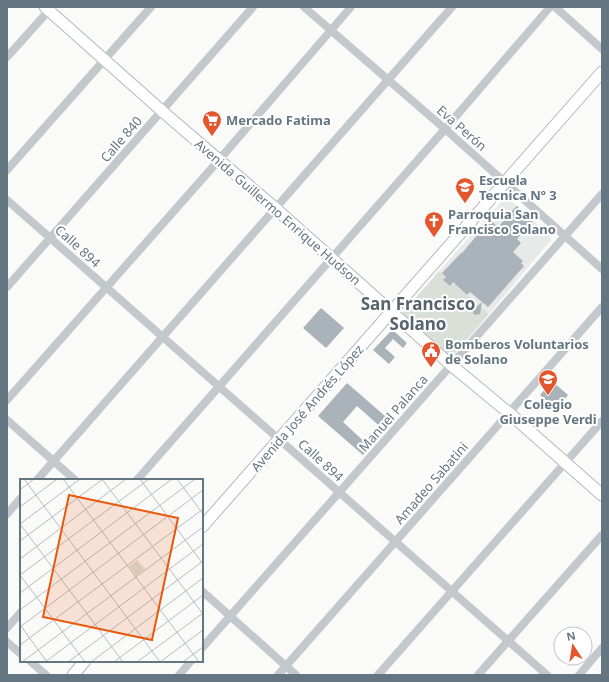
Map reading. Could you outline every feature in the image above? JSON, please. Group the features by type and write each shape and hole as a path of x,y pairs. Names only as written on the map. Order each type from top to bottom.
{"street":[{"path":"7,170 151,7"},
{"name":"Calle 840","path":"7,287 253,7"},
{"name":"Eva Perón","path":"304,7 445,129 602,269"},
{"path":"7,400 219,160 351,7"},
{"path":"38,479 452,7"},
{"path":"138,479 550,7"},
{"path":"555,7 602,49"},
{"path":"7,57 49,8"},
{"name":"Avenida Guillermo Enrique Hudson","path":"49,8 162,111 275,208 602,495"},
{"name":"Avenida José Andrés López","path":"203,526 602,72"},
{"name":"Manuel Palanca","path":"203,647 602,194"},
{"name":"Calle 894","path":"7,200 547,675"},
{"name":"Amadeo Sabatini","path":"278,675 397,542 602,307"},
{"path":"7,420 74,479"},
{"path":"378,675 602,421"},
{"path":"7,514 20,499"},
{"path":"478,675 602,535"},
{"path":"203,592 296,675"},
{"path":"7,628 20,613"},
{"path":"7,642 20,653"},
{"path":"579,675 602,648"},
{"path":"31,662 46,675"},
{"path":"72,675 84,662"},
{"path":"179,675 190,662"}],"shaded area":[{"path":"504,199 509,199 550,235 551,240 489,314 439,271"},
{"path":"439,271 489,314 451,358 401,315"}],"building":[{"path":"517,206 533,221 517,239 521,243 513,252 523,261 521,263 524,266 488,307 470,292 467,295 453,282 450,286 443,280 446,277 442,273 462,253 490,220 498,227 507,217 506,216"},
{"path":"482,302 480,314 475,315 473,310"},
{"path":"321,308 344,328 326,348 303,328"},
{"path":"390,332 395,332 407,343 403,348 393,339 385,348 395,357 389,364 373,350"},
{"path":"552,381 568,395 556,409 540,395"},
{"path":"347,383 393,423 385,431 357,406 343,422 370,447 363,455 318,416"}],"place":[{"name":"Mercado Fatima","path":"212,137"},
{"name":"Escuela Tecnica Nº 3","path":"465,204"},
{"name":"Parroquia San Francisco Solano","path":"434,238"},
{"name":"Bomberos Voluntarios de Solano","path":"431,368"},
{"name":"Colegio Giuseppe Verdi","path":"548,396"}],"district":[{"name":"San Francisco Solano","path":"418,314"}]}
